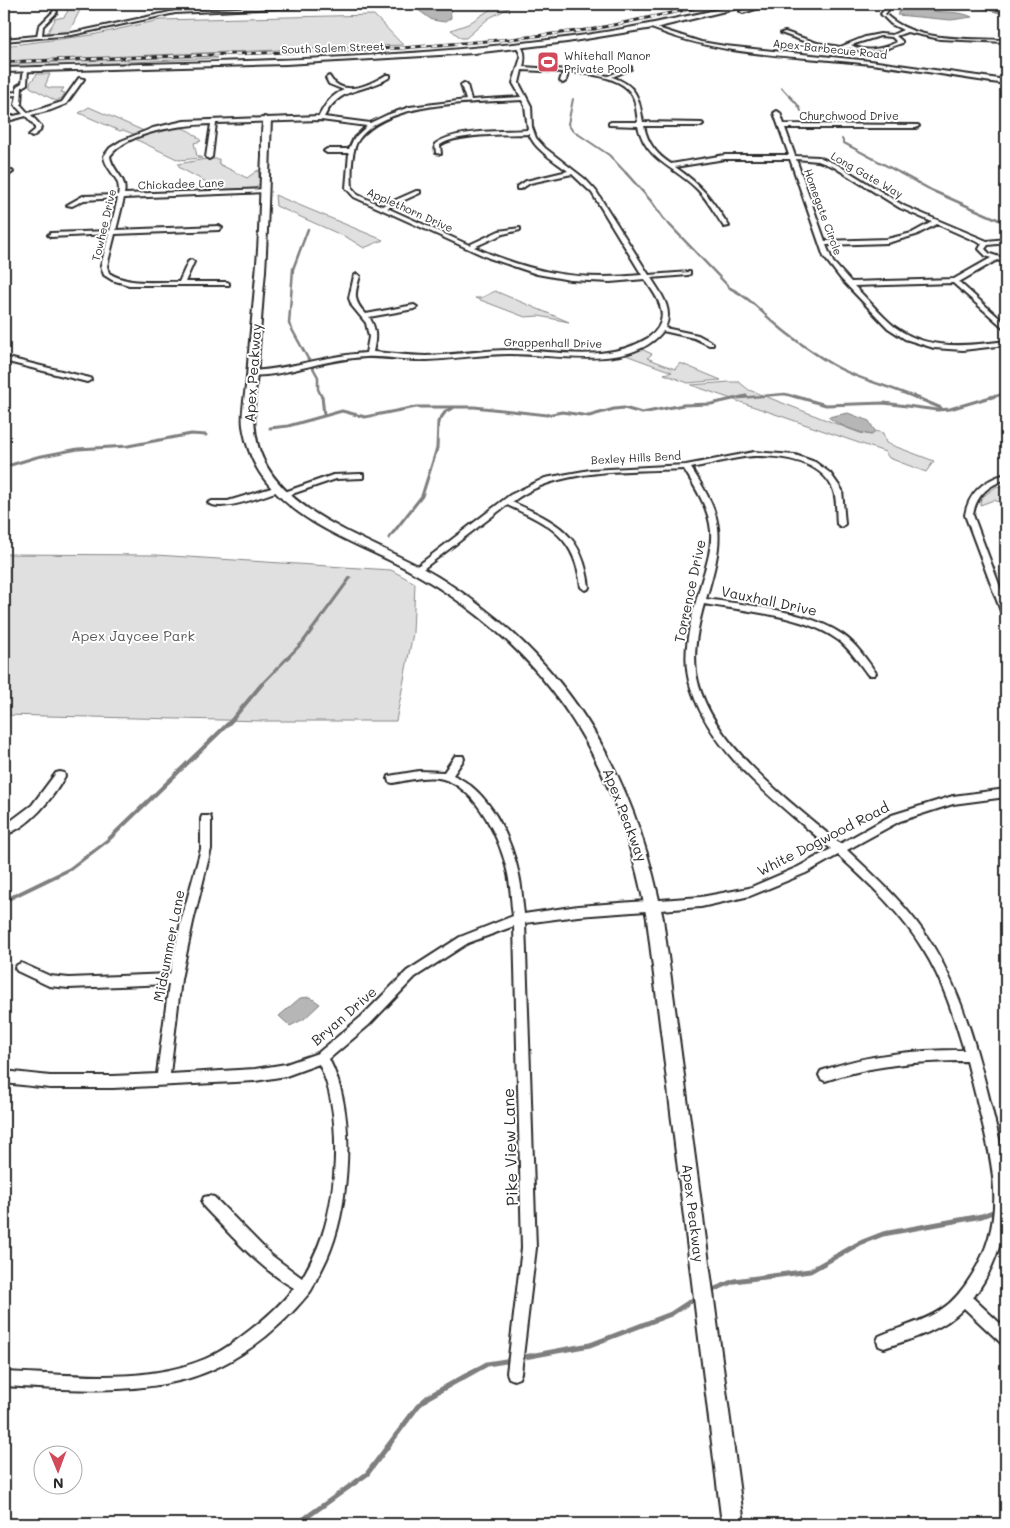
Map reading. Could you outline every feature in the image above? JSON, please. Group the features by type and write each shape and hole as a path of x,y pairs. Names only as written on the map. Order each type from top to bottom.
{"main road":[{"name":"South Salem Street","path":"657,26 751,4"},
{"name":"South Salem Street","path":"4,70 364,58 519,46 582,39 718,18 768,4"},
{"name":"Apex Peakway","path":"267,119 265,190 248,424 252,446 263,469 280,491 311,517 416,570 477,609 538,665 572,708 591,738 620,794 644,862 653,905 733,1524"}],"street":[{"path":"891,4 883,14 888,22 905,31 944,37 1006,41"},
{"path":"4,40 72,34 128,21 193,10 279,5 295,6"},
{"path":"39,38 41,26 55,11"},
{"name":"Apex-Barbecue Road","path":"657,26 684,39 722,48 872,63 1006,82"},
{"path":"849,47 847,45 849,43 880,35 893,36 905,31"},
{"path":"783,33 826,48 840,49 849,47 860,51 873,50 900,42 893,36"},
{"path":"519,46 523,57 516,82 528,106 529,132 543,149 573,172 594,192 649,277 665,309 666,317 662,329 696,336 711,344"},
{"path":"520,68 566,71 609,77 623,83 634,92 643,137 648,146 658,157 702,191 726,226"},
{"path":"609,77 629,68"},
{"path":"22,69 17,84 20,86 18,105 39,128 32,135"},
{"path":"563,81 566,71"},
{"path":"321,118 332,98 347,90 382,80 388,76"},
{"path":"4,120 49,109 64,102 81,78"},
{"path":"329,78 331,83 347,90"},
{"path":"464,85 469,101"},
{"path":"4,94 19,93"},
{"name":"Applethorn Drive","path":"524,98 469,101 416,108 371,125 355,140 352,151 349,188 356,196 508,264 549,275 596,280 688,273"},
{"name":"Homegate Circle","path":"777,113 821,243 831,264 849,284 893,328 909,337 934,345 955,348 974,348 1006,342"},
{"name":"Towhee Drive","path":"227,284 129,283 108,276 104,266 122,196 123,182 107,163 107,156 112,149 140,135 164,127 214,121 321,118 371,125"},
{"path":"209,157 214,121"},
{"path":"611,124 700,124"},
{"name":"Churchwood Drive","path":"781,126 916,126"},
{"path":"439,153 438,146 449,138 529,132"},
{"path":"327,151 352,151"},
{"name":"Long Gate Way","path":"671,166 716,158 812,158 832,164 894,203 986,243"},
{"path":"519,188 528,182 573,172"},
{"name":"Chickadee Lane","path":"70,205 83,198 265,190"},
{"path":"382,208 418,192"},
{"path":"821,243 887,241 906,237 938,222"},
{"path":"51,235 219,228"},
{"path":"470,247 501,232 518,229"},
{"path":"1006,240 986,243 982,249 988,255 1006,261"},
{"path":"849,284 955,281 964,278 994,258"},
{"path":"181,284 191,262"},
{"path":"357,276 352,298 355,306 364,316 373,332 369,354"},
{"path":"955,281 1006,327"},
{"path":"364,316 414,307"},
{"name":"Grappenhall Drive","path":"252,373 273,372 349,356 369,354 425,358 509,352 601,354 632,349 645,343 662,329"},
{"path":"4,359 87,380"},
{"name":"Bexley Hills Bend","path":"416,570 506,502 534,485 566,475 686,467 754,454 780,455 801,460 819,469 835,484 840,497 841,524"},
{"name":"Torrence Drive","path":"686,467 710,508 716,533 714,552 692,638 690,661 694,686 710,722 723,743 742,764 839,850 894,903 925,942 947,983 970,1056 997,1154 1002,1198 1000,1231 994,1250 981,1274 964,1299 948,1314 884,1341"},
{"path":"212,503 229,503 336,477 360,476"},
{"path":"1006,476 990,483 978,492 971,502 970,515 1006,614"},
{"path":"506,502 542,519 566,536 581,559 585,587"},
{"name":"Vauxhall Drive","path":"701,601 797,619 829,630 848,644 871,673"},
{"path":"393,779 424,774 447,776 459,759"},
{"path":"4,831 31,814 47,796 60,776"},
{"name":"Pike View Lane","path":"447,776 463,785 474,796 494,825 514,876 519,919 529,1248 514,1373"},
{"name":"White Dogwood Road","path":"653,905 701,902 750,892 794,874 839,850 876,827 916,810 962,798 1006,793"},
{"name":"Midsummer Lane","path":"163,1080 175,979 187,922 206,849 206,819"},
{"name":"Bryan Drive","path":"4,1077 50,1082 113,1082 255,1075 286,1070 322,1057 365,1021 411,974 464,940 519,919 578,911 653,905"},
{"path":"21,968 50,981 69,983 175,979"},
{"path":"826,1075 849,1066 879,1059 905,1056 970,1056"},
{"path":"4,1379 138,1382 168,1378 201,1368 233,1350 261,1332 285,1310 305,1287 322,1256 334,1226 339,1197 341,1123 338,1096 330,1072 322,1057"},
{"path":"209,1202 291,1280 305,1287"},
{"path":"964,1299 1006,1338"}],"green space":[{"path":"74,4 80,10 69,32 47,33 54,19 64,17 68,11 62,7"},
{"path":"494,7 509,8 489,18 466,38 461,38 451,30 468,24"},
{"path":"374,15 403,45 4,61 4,46 92,35 160,20"},
{"path":"209,56 217,58 4,68 4,64"},
{"path":"37,74 50,74 45,86 64,88 61,92 65,93 62,98 56,101 30,87 30,83"},
{"path":"89,107 144,131 136,135 123,130 120,131 79,113"},
{"path":"176,126 190,131 201,141 194,143 197,156 202,158 179,160 135,139"},
{"path":"206,159 219,159 219,164 247,178 258,170 260,183 256,188 206,191 206,182 180,168 178,164"},
{"path":"275,195 383,240 364,248 348,238 276,206"},
{"path":"495,291 569,322 539,316 525,317 475,298 481,298"},
{"path":"641,349 652,354 647,358 675,369 680,363 721,380 688,383 664,374 672,372 623,354"},
{"path":"739,382 749,390 860,433 871,435 875,431 883,433 886,443 934,461 926,472 889,458 885,452 691,385"},
{"path":"997,486 1006,490 1006,505 994,500 980,505 981,498"},
{"name":"Apex Jaycee Park","path":"4,554 156,555 391,570 415,583 413,633 396,721 265,721 4,715"}],"shaded area":[{"path":"410,4 450,4 451,18 445,22 432,20"},
{"path":"905,4 938,12 958,13 972,17 951,20 897,15"},
{"path":"848,413 869,421 875,431 872,435 849,428 828,417"},
{"path":"310,997 320,1004 304,1019 290,1026 279,1016 300,998"}],"waterway":[{"path":"968,4 1006,14"},
{"path":"782,88 798,105 801,111"},
{"path":"573,99 568,124 572,130 609,155 627,174"},
{"path":"842,139 844,143 902,174"},
{"path":"626,173 651,201 663,218 730,288 749,301 790,336 838,368 916,398"},
{"path":"900,173 933,191 1006,223"},
{"path":"308,229 293,269 289,324 318,377 318,389 322,398"},
{"path":"990,398 1006,393"},
{"path":"740,398 785,394 799,398"},
{"path":"322,396 324,415"},
{"path":"270,428 288,426 342,411 365,417 416,407 474,407 547,415 562,412 589,416 614,409 624,408 642,413 683,405 711,404 746,396"},
{"path":"794,396 826,405 884,403 937,410 950,409 994,396"},
{"path":"913,396 941,408"},
{"path":"389,538 422,496 437,448 438,422 446,411 453,408"},
{"path":"4,467 37,457 78,449 128,446 191,434 206,435"},
{"path":"261,685 303,642 350,578"},
{"path":"4,901 70,869 108,840 231,721 262,684"},
{"path":"708,1292 734,1281 810,1271 860,1243 883,1234 982,1216 1006,1207"},
{"path":"519,1358 590,1345 671,1314 697,1297"},
{"path":"297,1524 367,1474 418,1406 428,1397 487,1364 512,1360"}],"railway":[{"path":"4,62 402,48 511,39 594,29 714,4"}],"place":[{"name":"Whitehall Manor Private Pool","path":"548,62"}]}
